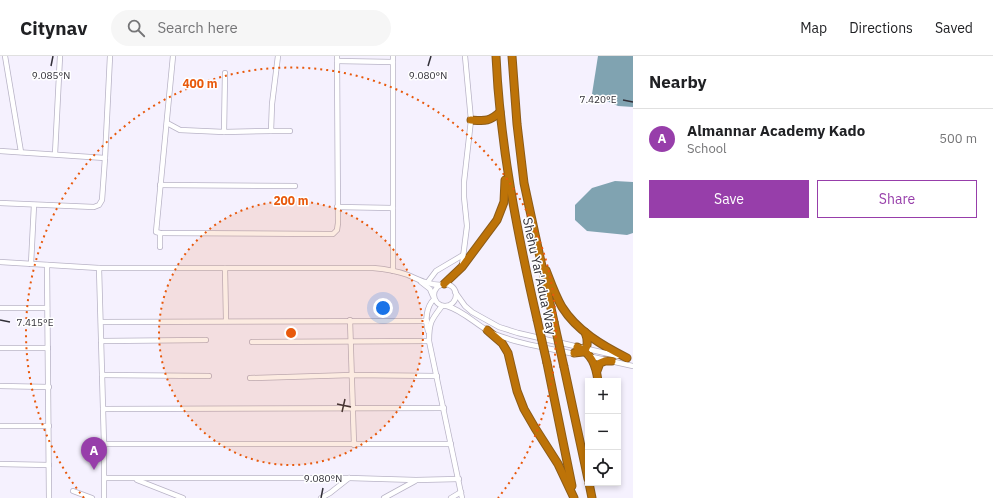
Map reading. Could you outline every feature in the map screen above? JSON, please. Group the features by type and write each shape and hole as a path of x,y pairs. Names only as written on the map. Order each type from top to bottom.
{"highway":[{"name":"Shehu Yar'Adua Way","path":"496,56 500,112 513,207 547,363 574,498"},
{"name":"Shehu Yar'Adua Way","path":"512,56 520,156 524,182 585,464"},
{"path":"471,120 485,121 494,117 500,112"},
{"path":"443,285 462,267 494,225 502,208 505,192 505,149"},
{"path":"537,246 552,287 562,307 568,315 585,332 599,343 630,358"},
{"path":"487,330 502,343 505,348 511,361 517,391 524,409 558,464 574,498"},
{"path":"576,350 580,353 585,350 587,340 585,332"},
{"path":"585,350 590,356 597,371 598,378"},
{"path":"597,371 600,363 612,361"},
{"name":"Shehu Yar'Adua Way","path":"590,486 592,498"}],"street":[{"path":"54,154 60,56"},
{"path":"0,203 94,207 99,205 102,200 110,56"},
{"path":"173,56 155,230 156,232 160,233 333,234 337,230 338,208 337,59 393,62"},
{"path":"271,131 272,104 278,56"},
{"path":"393,56 393,271"},
{"path":"462,267 466,226 464,182 471,120 465,56"},
{"path":"4,58 21,152"},
{"path":"224,132 225,73"},
{"path":"167,123 180,130 224,132 290,131"},
{"path":"0,151 105,158"},
{"path":"160,185 295,186"},
{"path":"31,264 34,205"},
{"path":"338,208 393,208"},
{"path":"160,233 160,248"},
{"path":"427,283 436,272 463,255"},
{"path":"0,262 100,268 373,268 393,271 408,275 427,283 450,286 468,309 494,325 576,350 590,356 633,366"},
{"path":"47,265 49,498"},
{"path":"100,268 104,498"},
{"path":"225,268 226,320"},
{"path":"420,281 430,289 439,305 458,310 487,330 513,340 576,350"},
{"path":"443,285 435,291 434,298 430,305 427,321 462,498"},
{"path":"429,335 432,318 445,306 454,302 455,292"},
{"path":"0,308 47,308"},
{"path":"101,322 226,320 427,321"},
{"path":"350,320 354,445"},
{"path":"101,341 206,340"},
{"path":"252,342 430,341"},
{"path":"0,348 48,348"},
{"path":"585,350 630,358"},
{"path":"102,375 209,376"},
{"path":"250,378 352,375 437,376"},
{"path":"0,386 49,387"},
{"path":"103,409 444,408"},
{"path":"0,426 49,426"},
{"path":"104,444 452,444"},
{"path":"0,464 49,464"},
{"path":"104,478 350,478 416,480 459,478"},
{"path":"321,498 350,478"},
{"path":"133,479 183,498"},
{"path":"384,498 416,480"},
{"path":"73,491 92,498"},
{"path":"451,498 461,492"}],"water":[{"path":"598,56 633,56 633,107 618,106 592,94"},
{"path":"615,181 633,182 633,233 627,235 587,231 575,220 575,205 592,188"}],"place":[{"name":"Almannar Academy Kado","path":"94,470"}]}
